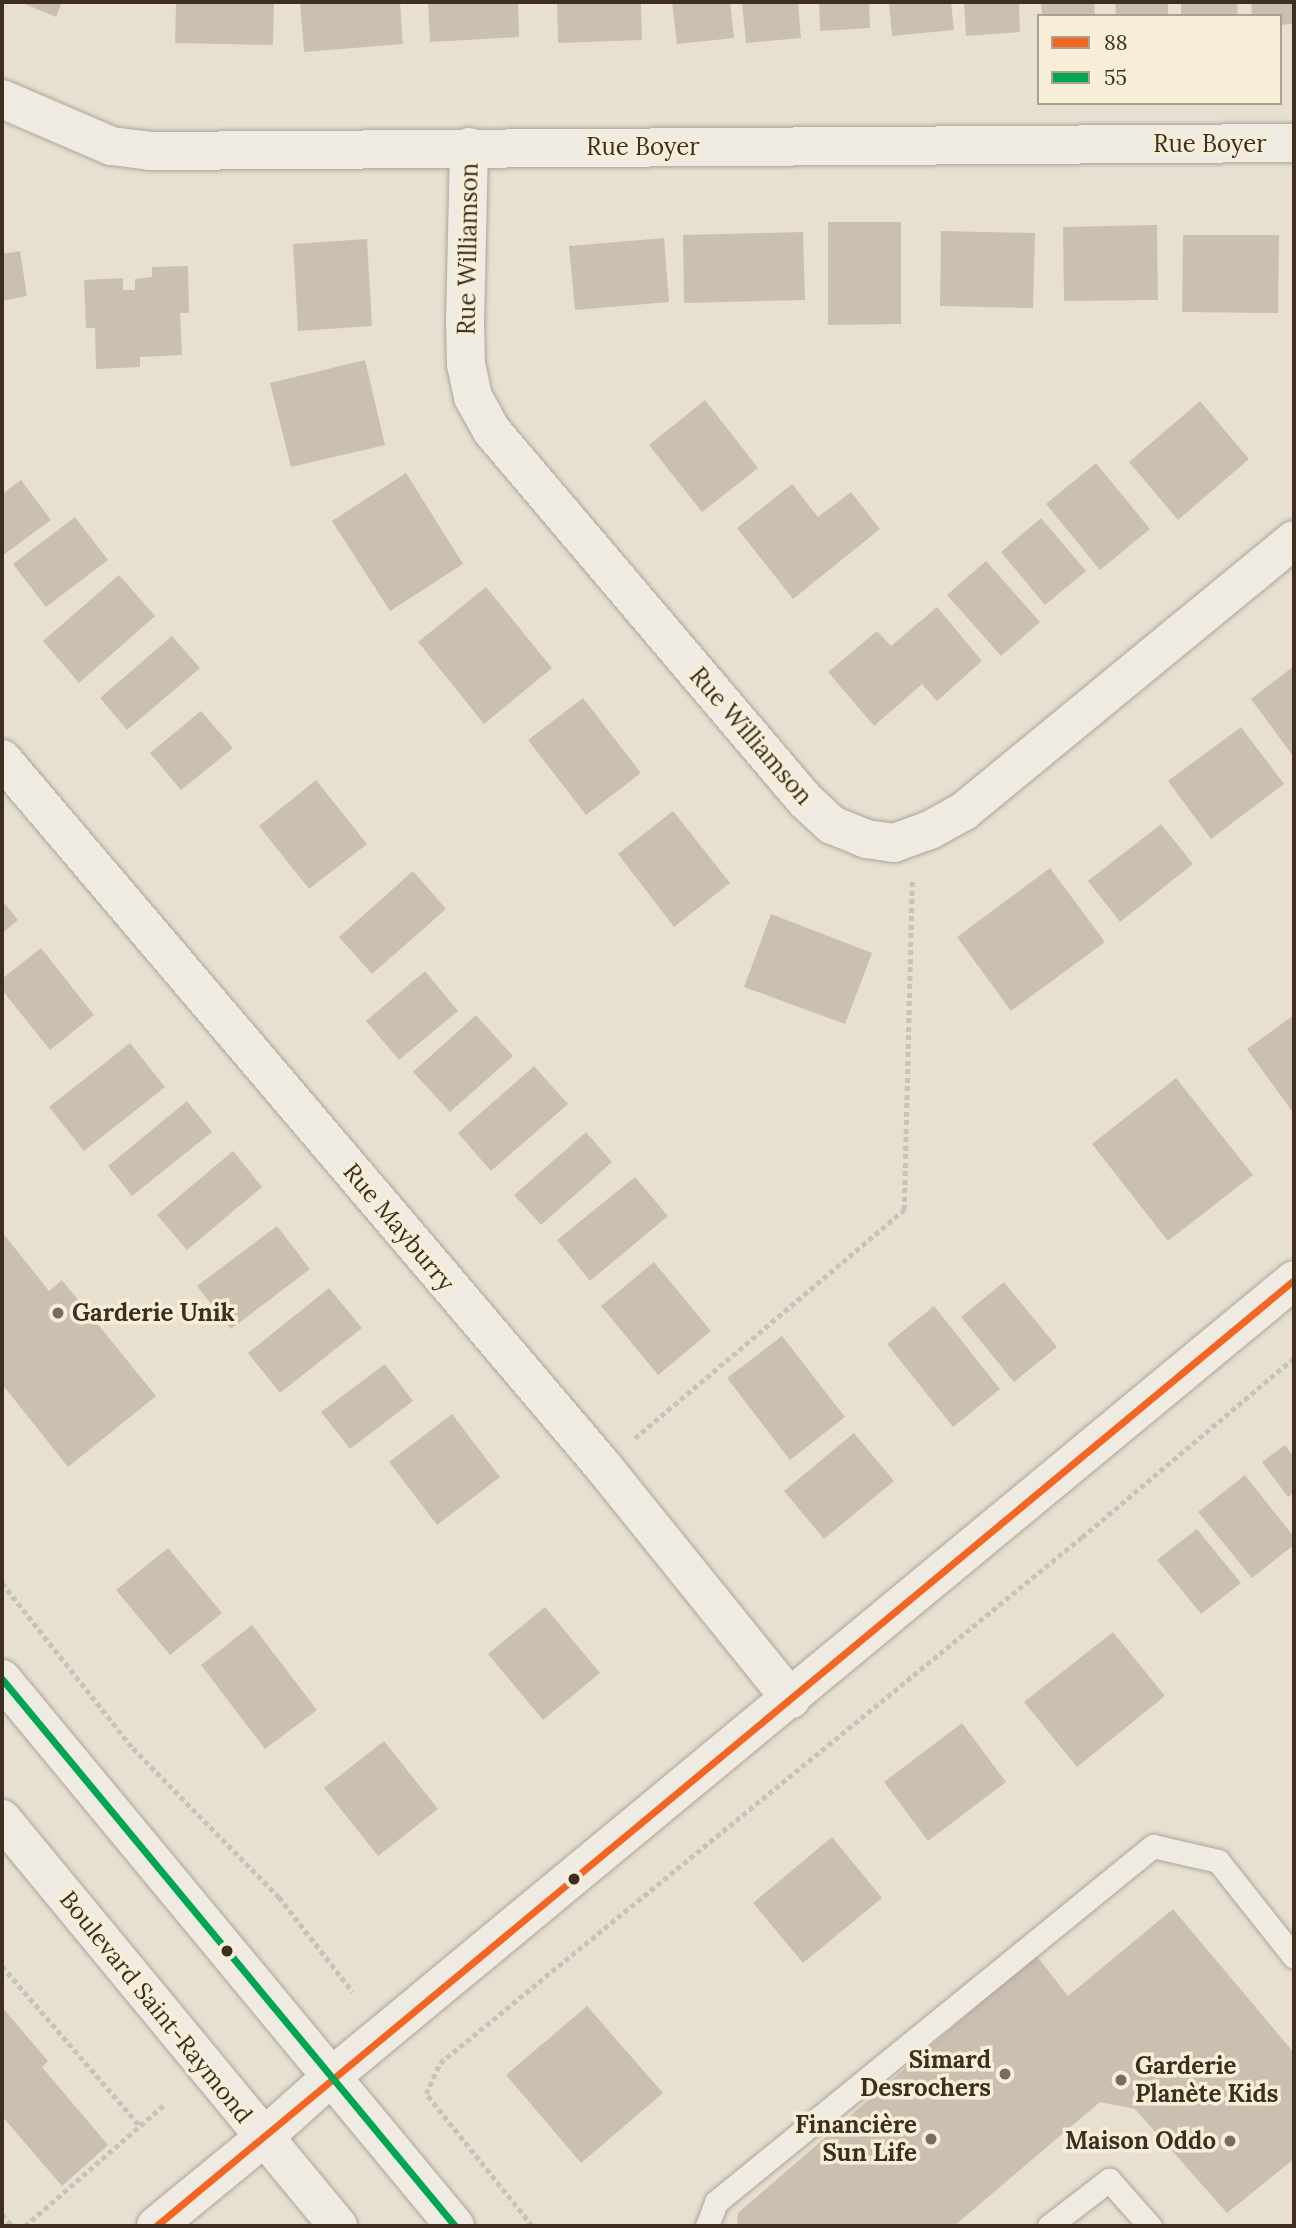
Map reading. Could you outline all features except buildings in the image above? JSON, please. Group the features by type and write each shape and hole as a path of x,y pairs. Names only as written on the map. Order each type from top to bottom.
{"street":[{"name":"Rue Boyer","path":"2,99 111,146 149,151 1294,143"},
{"name":"Rue Williamson","path":"469,148 466,364 473,397 492,431 806,801 832,825 866,839 894,843 964,811 1294,540"},
{"name":"Rue Mayburry","path":"2,759 602,1465 791,1699"},
{"path":"156,2226 331,2077 1294,1280"},
{"path":"2,1679 455,2226"},
{"name":"Boulevard Saint-Raymond","path":"2,1819 338,2226"}],"lane":[{"path":"707,2226 716,2202 1153,1846 1218,1861 1294,1957"},
{"path":"1049,2226 1109,2180 1150,2226"}],"path":[{"path":"602,1465 904,1210 913,836"},
{"path":"532,2226 426,2094 440,2063 1029,1581 1294,1358"},
{"path":"2,1583 133,1748 279,1896 353,1992"},
{"path":"2,1966 140,2126"},
{"path":"25,2226 165,2104"},
{"path":"2,2214 12,2226"}],"transit line":[{"name":"88","path":"156,2226 1294,1280"},
{"name":"55","path":"2,1679 455,2226"}],"place":[{"name":"Garderie Unik","path":"58,1313"},
{"name":"Simard Desrochers","path":"1005,2074"},
{"name":"Garderie Planète Kids","path":"1121,2080"},
{"name":"Financière Sun Life","path":"931,2139"},
{"name":"Maison Oddo","path":"1230,2141"}]}
